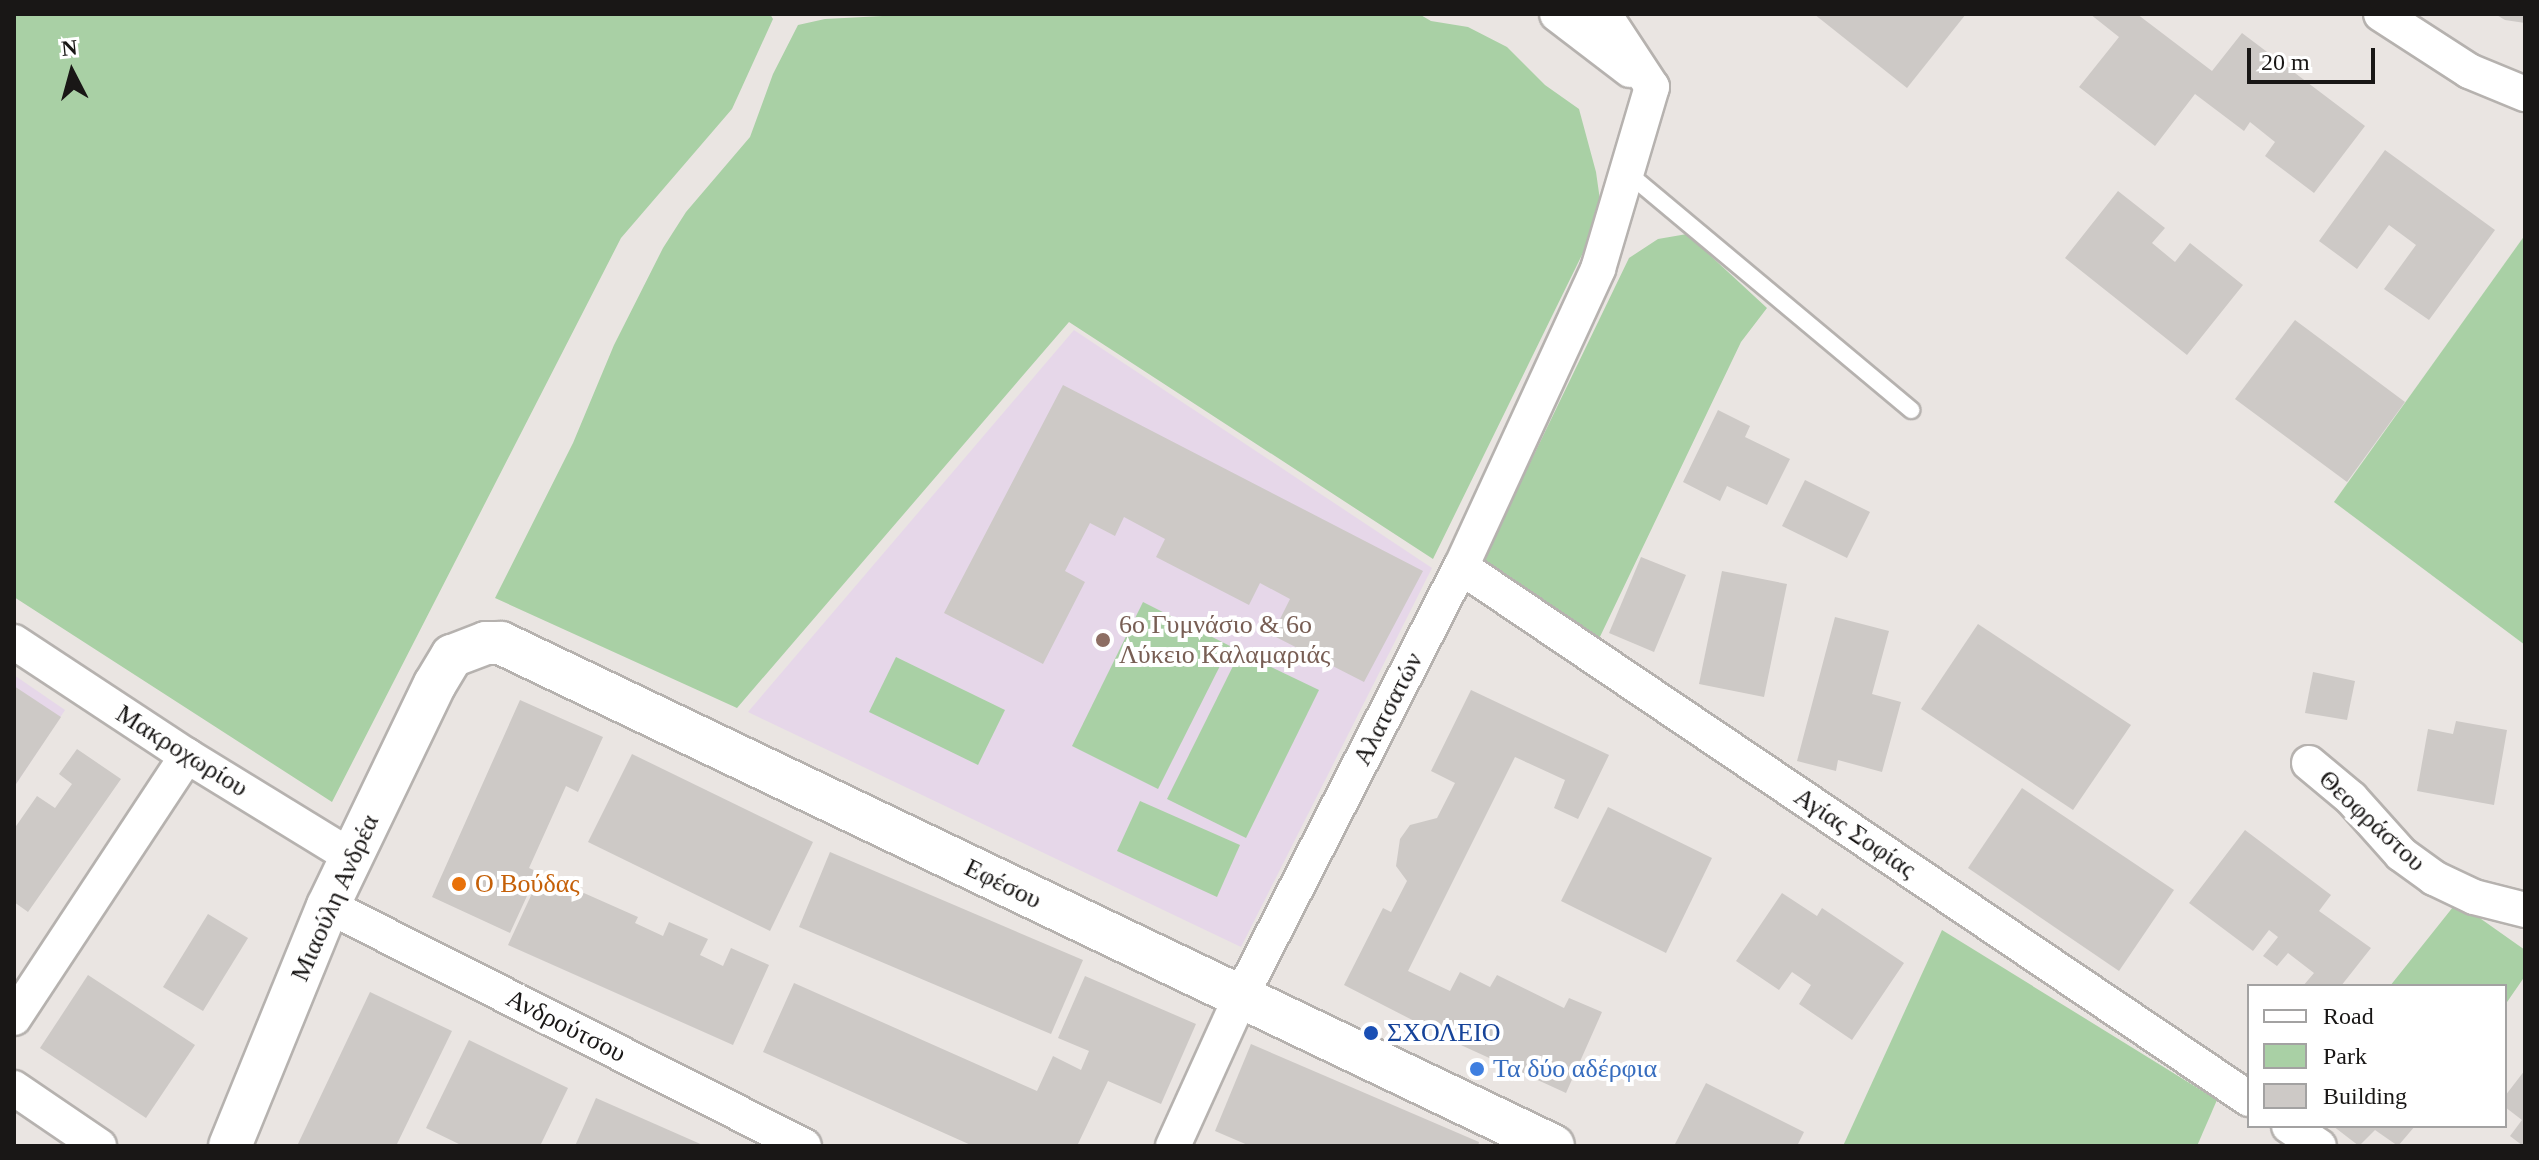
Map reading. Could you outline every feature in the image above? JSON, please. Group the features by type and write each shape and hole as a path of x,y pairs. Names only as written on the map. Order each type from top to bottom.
{"street":[{"path":"1557,14 1652,87"},
{"path":"1604,14 1652,87"},
{"path":"2381,14 2469,71 2525,94"},
{"name":"Αλατσατών","path":"1173,1146 1240,998 1461,567 1598,269 1629,174 1652,87"},
{"name":"Αγίας Σοφίας","path":"1461,567 2247,1098"},
{"name":"Μακροχωρίου","path":"14,642 187,756 352,857"},
{"name":"Εφέσου","path":"452,656 472,646 501,643 1553,1146"},
{"name":"Μιαούλη Ανδρέα","path":"230,1146 328,906 452,656"},
{"path":"14,1018 187,756"},
{"name":"Θεοφράστου","path":"2309,763 2351,798 2401,854 2434,878 2474,897 2525,910"},
{"name":"Ανδρούτσου","path":"328,906 804,1146"},
{"path":"14,1088 99,1146"},
{"path":"2292,1128 2319,1146"}],"lane":[{"path":"1629,174 1911,410"}],"shaded area":[{"name":"6ο Γυμνάσιο & 6ο Λύκειο Καλαμαριάς","path":"1074,330 1432,568 1241,947 748,712"},
{"path":"14,675 65,710 14,787"}],"green space":[{"path":"14,14 770,14 773,19 732,109 621,238 332,802 14,597"},
{"path":"921,14 1419,14 1431,21 1468,27 1507,47 1545,85 1579,109 1596,172 1602,214 1433,559 1069,322 737,708 495,598 573,443 614,345 663,248 686,212 750,137 773,74 798,25 825,19"},
{"path":"1687,234 1767,308 1741,342 1597,643 1482,562 1629,258 1658,239"},
{"path":"2525,235 2525,645 2334,502"},
{"path":"1143,602 1230,646 1158,789 1072,746"},
{"path":"1240,652 1319,690 1246,838 1167,799"},
{"path":"896,657 1005,710 978,765 869,712"},
{"path":"1140,801 1240,845 1217,897 1117,851"},
{"path":"2457,902 2525,950 2525,976 2507,1002 2507,984 2392,984"},
{"path":"1942,930 2217,1100 2197,1146 1843,1146"}],"building":[{"path":"1814,14 1966,14 1907,88"},
{"path":"2090,14 2137,14 2212,71 2242,33 2365,126 2314,193 2265,156 2275,142 2250,122 2244,131 2195,94 2155,146 2079,87 2119,37"},
{"path":"2495,14 2525,14 2525,23 2505,20"},
{"path":"2385,150 2495,230 2429,320 2384,289 2416,245 2389,225 2357,269 2319,241"},
{"path":"2118,191 2165,228 2152,243 2175,262 2190,243 2243,285 2187,355 2065,258"},
{"path":"2295,320 2405,402 2347,482 2235,399"},
{"path":"1063,385 1423,571 1364,682 1272,635 1290,599 1260,583 1249,605 1156,557 1165,539 1124,517 1115,536 1090,523 1065,571 1085,582 1043,664 944,613"},
{"path":"1718,410 1750,426 1745,437 1790,459 1767,505 1727,486 1720,501 1683,482"},
{"path":"1805,480 1870,512 1847,558 1782,526"},
{"path":"1641,557 1686,575 1654,652 1609,633"},
{"path":"1722,571 1787,584 1764,697 1699,684"},
{"path":"1835,617 1889,631 1872,694 1901,702 1882,772 1838,760 1836,771 1797,761"},
{"path":"1978,624 2131,725 2073,810 1921,709"},
{"path":"2313,672 2355,681 2347,720 2305,713"},
{"path":"14,686 61,717 14,787"},
{"path":"1471,690 1609,755 1578,819 1554,808 1565,780 1515,757 1408,971 1450,991 1460,972 1490,987 1497,975 1564,1008 1569,998 1602,1012 1566,1093 1463,1046 1344,985 1383,908 1391,912 1407,881 1396,866 1400,839 1410,825 1437,818 1455,783 1431,771"},
{"path":"520,700 603,737 578,792 566,786 529,868 538,872 510,933 432,897"},
{"path":"2456,721 2507,730 2494,805 2417,791 2428,729 2453,734"},
{"path":"77,749 121,779 28,912 14,902 14,829 37,796 55,808 72,784 59,774"},
{"path":"632,754 813,842 770,931 588,842"},
{"path":"2022,788 2174,890 2119,971 1968,868"},
{"path":"1608,807 1712,858 1666,953 1561,901"},
{"path":"2245,830 2331,895 2319,911 2371,948 2343,984 2305,984 2314,973 2288,953 2277,966 2263,956 2278,937 2269,930 2253,951 2189,903"},
{"path":"830,852 1083,960 1051,1034 799,927"},
{"path":"541,874 638,917 635,923 663,936 669,922 708,939 700,955 723,966 731,948 769,965 733,1045 508,945"},
{"path":"1782,893 1817,916 1822,908 1904,963 1852,1040 1799,1004 1811,985 1792,972 1779,990 1736,961"},
{"path":"208,914 248,938 203,1011 163,987"},
{"path":"88,975 195,1045 146,1118 40,1048"},
{"path":"1085,976 1196,1024 1161,1104 1108,1081 1077,1146 973,1146 763,1052 794,983 1037,1091 1053,1056 1081,1070 1089,1051 1058,1038"},
{"path":"370,992 452,1031 396,1146 297,1146"},
{"path":"469,1040 568,1088 540,1146 463,1146 426,1128"},
{"path":"1251,1044 1479,1142 1478,1146 1250,1146 1215,1131"},
{"path":"2525,1070 2525,1146 2510,1136 2522,1120 2507,1109 2507,1093"},
{"path":"1706,1083 1804,1132 1797,1146 1674,1146"},
{"path":"596,1098 705,1146 575,1146"},
{"path":"2336,1128 2413,1128 2398,1146 2375,1130 2359,1146"}],"place":[{"name":"6ο Γυμνάσιο & 6ο Λύκειο Καλαμαριάς","path":"1103,640"},
{"name":"Ο Βούδας","path":"459,884"},
{"name":"ΣΧΟΛΕΙΟ","path":"1371,1033"},
{"name":"Τα δύο αδέρφια","path":"1477,1069"}]}
